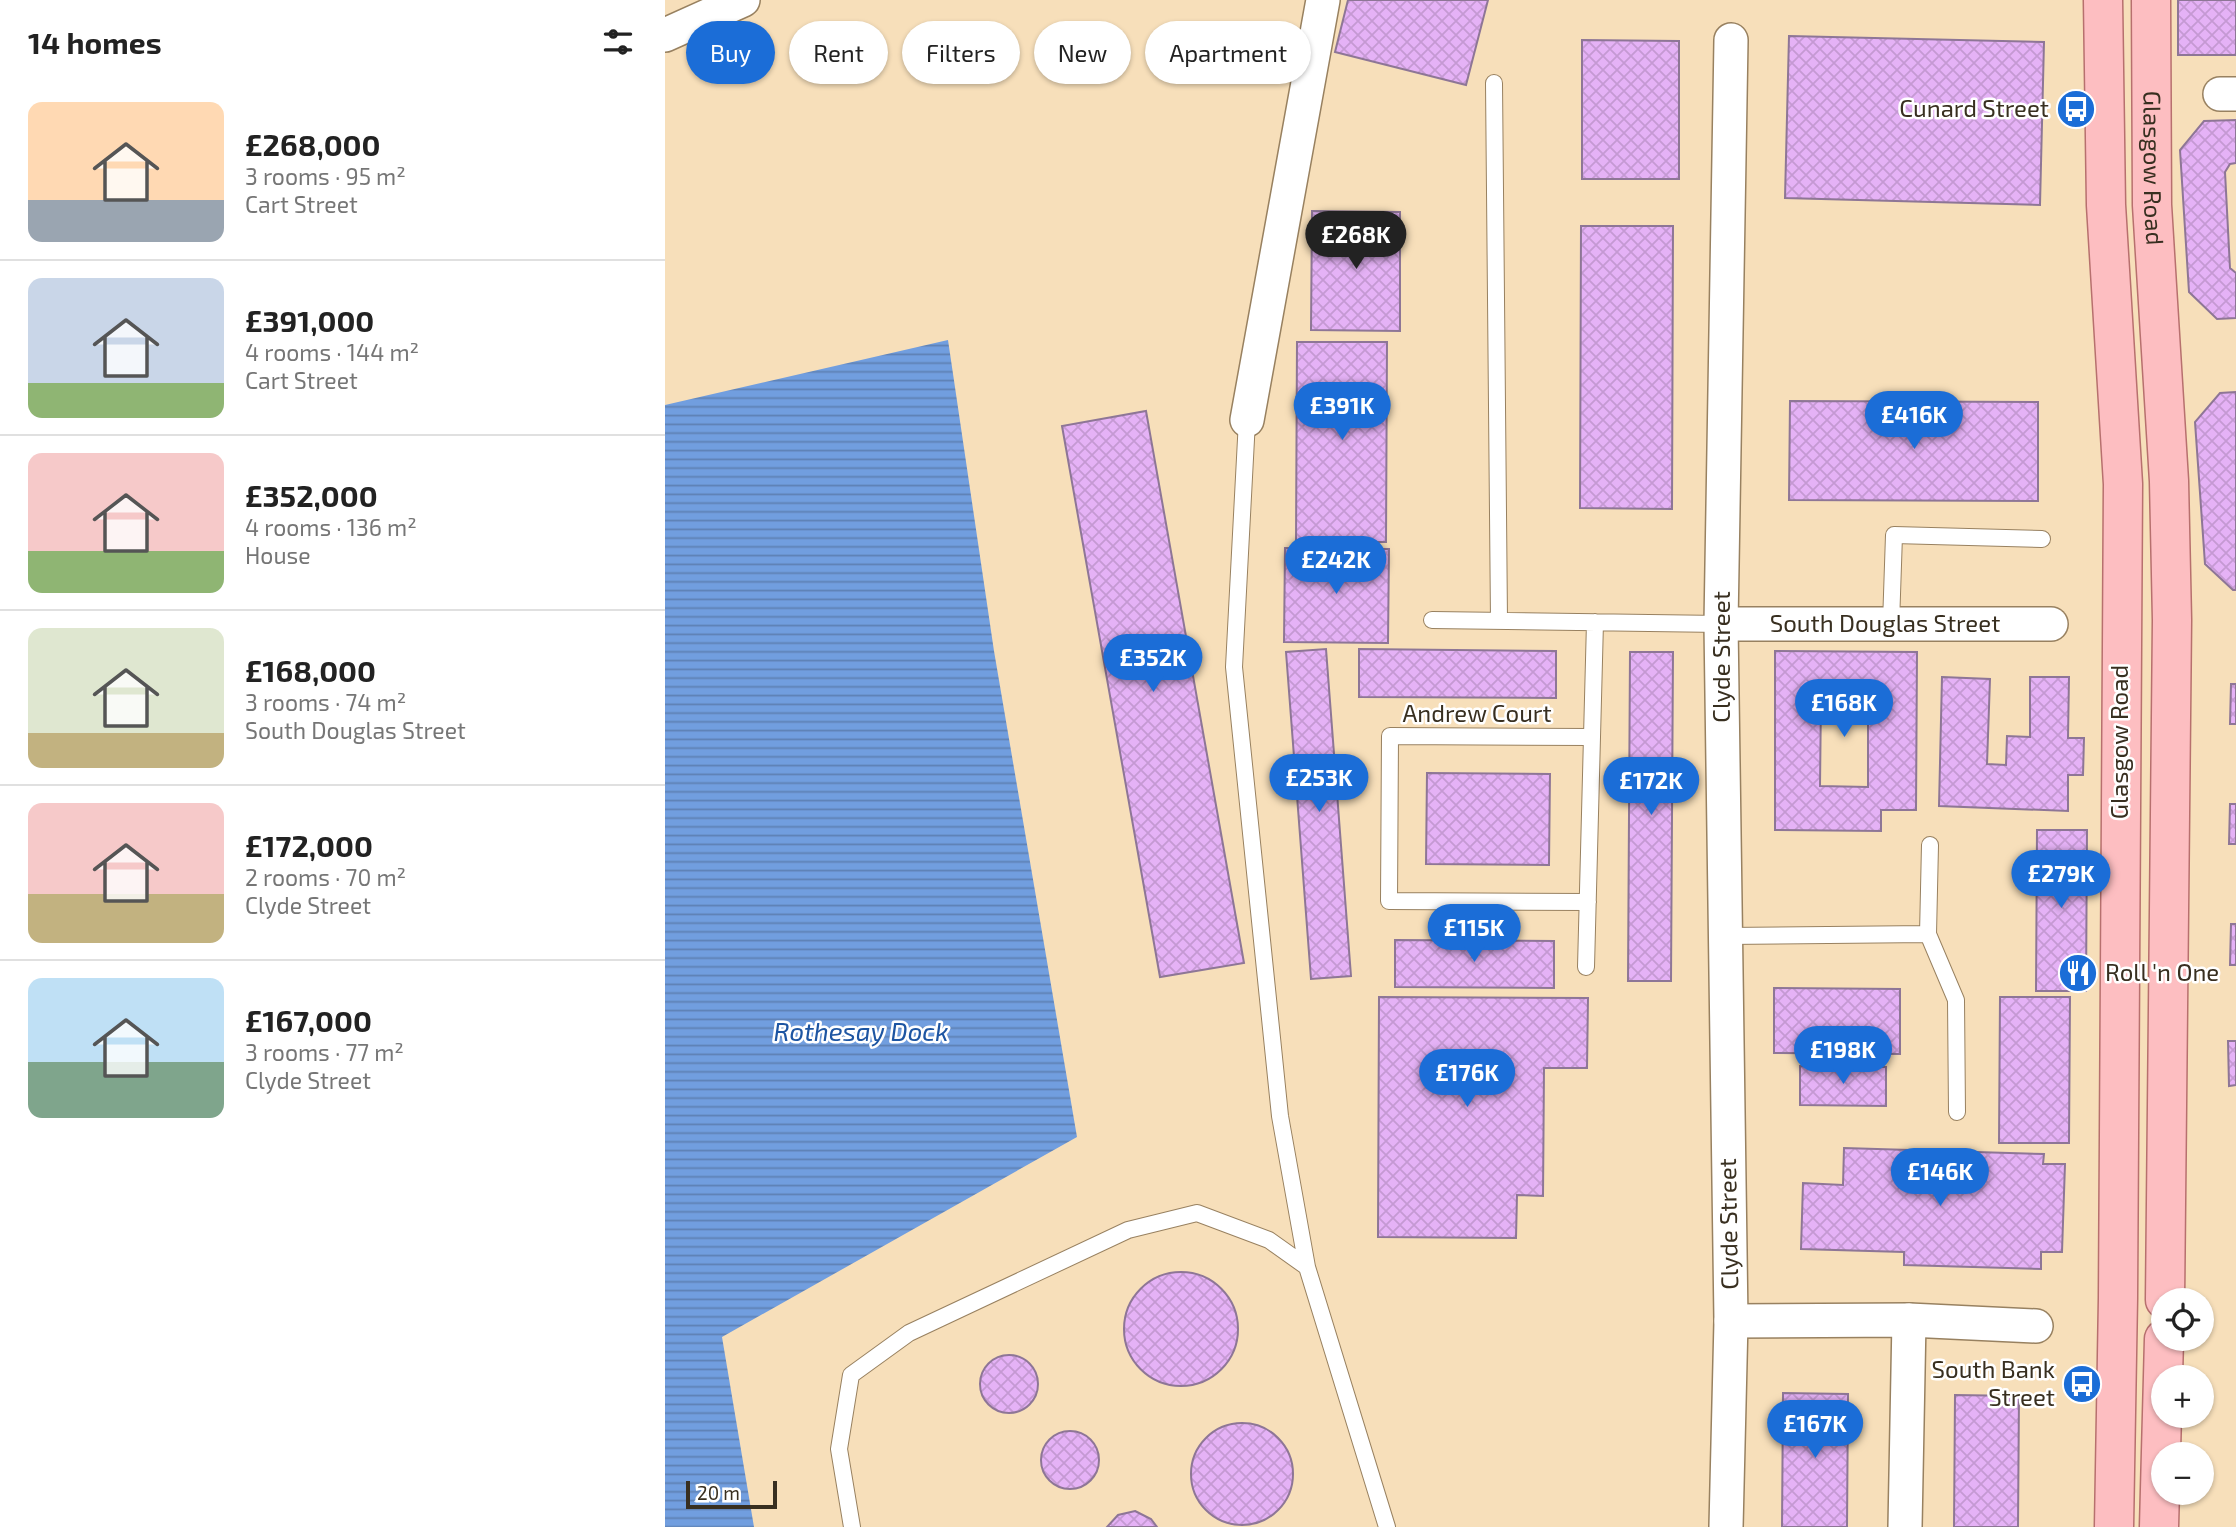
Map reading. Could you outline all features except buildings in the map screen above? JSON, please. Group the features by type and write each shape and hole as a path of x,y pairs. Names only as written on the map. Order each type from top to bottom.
{"main road":[{"name":"Glasgow Road","path":"2103,0 2106,205 2123,484 2114,1527"},
{"name":"Glasgow Road","path":"2151,0 2152,205 2169,481 2172,620 2165,1288"},
{"path":"2158,1527 2164,1351"}],"street":[{"path":"665,35 743,0"},
{"path":"1247,420 1323,0"},
{"name":"Clyde Street","path":"1725,1527 1731,1321 1721,624 1731,40"},
{"name":"South Douglas Street","path":"1721,624 2051,624"},
{"path":"1905,1527 1909,1320"},
{"path":"1731,1321 1909,1320 2036,1326"}],"lane":[{"path":"1494,83 1499,621"},
{"path":"1247,420 1234,667 1280,1116 1307,1267 1387,1527"},
{"path":"1891,624 1894,535 2042,539"},
{"path":"1432,620 1721,624"},
{"path":"1586,967 1594,622"},
{"name":"Andrew Court","path":"1588,902 1389,901 1390,736 1592,737"},
{"path":"1930,845 1928,934 1956,1000 1957,1112"},
{"path":"1725,936 1928,934"},
{"path":"852,1527 839,1449 851,1375 909,1333 1128,1230 1197,1213 1269,1240 1307,1267"}],"water":[{"name":"Rothesay Dock","path":"948,340 994,651 1077,1137 722,1337 754,1527 665,1527 665,405"}],"place":[{"name":"Cunard Street","path":"2076,109"},
{"name":"Roll 'n One","path":"2078,973"},
{"name":"South Bank Street","path":"2082,1384"}]}
